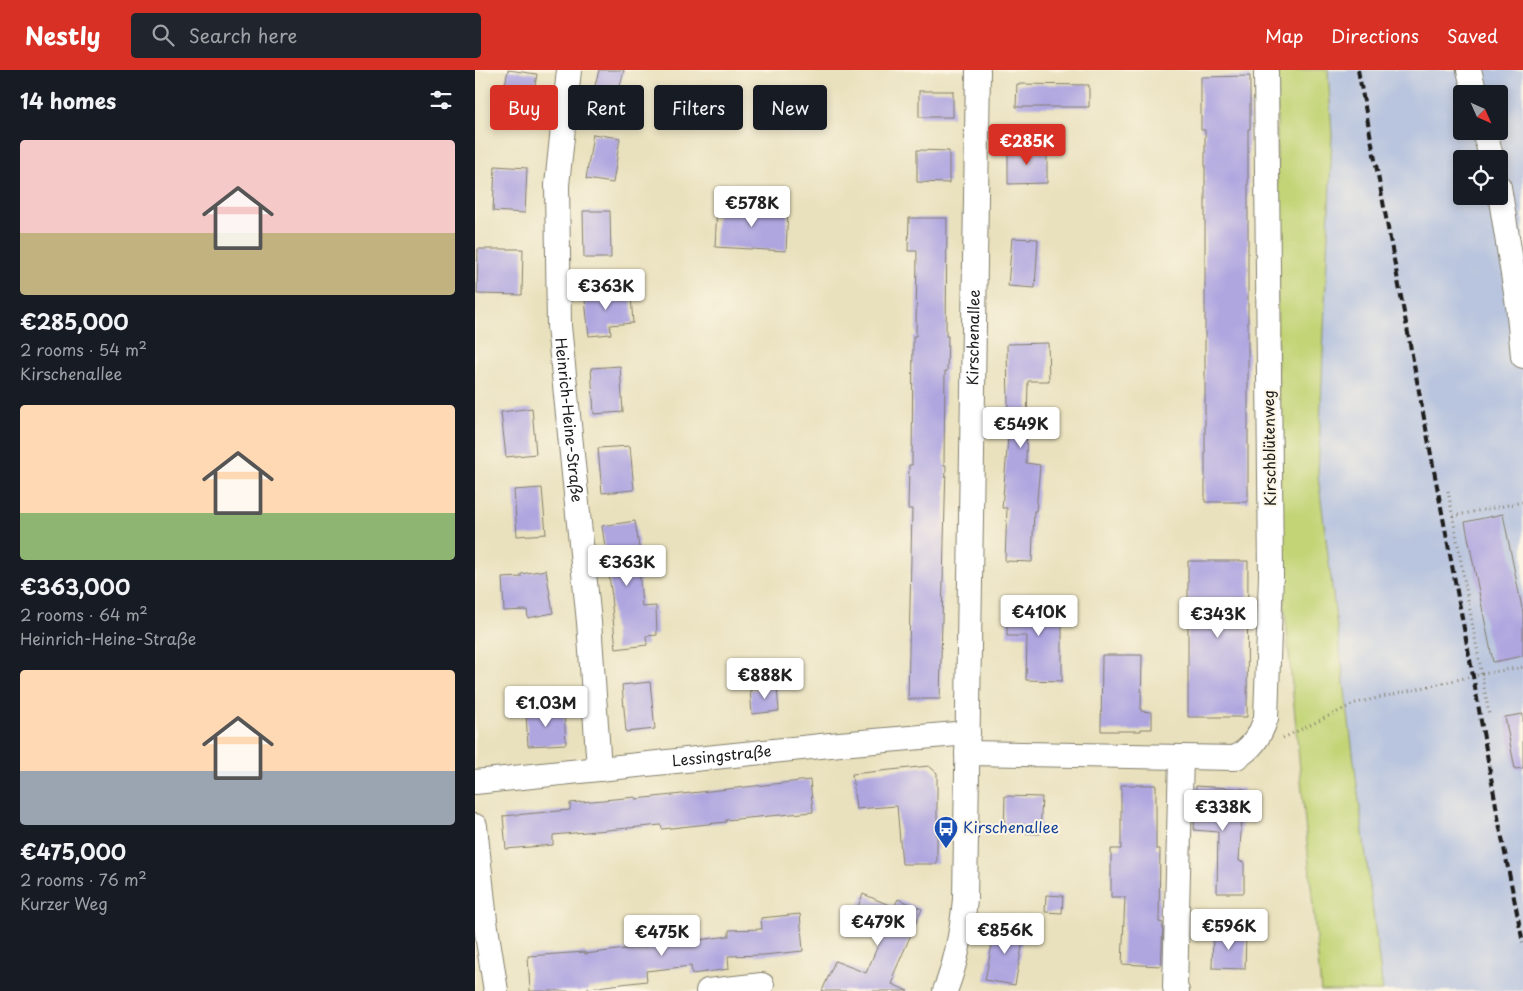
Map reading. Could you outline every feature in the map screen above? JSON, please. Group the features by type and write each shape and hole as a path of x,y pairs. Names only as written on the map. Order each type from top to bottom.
{"street":[{"name":"Heinrich-Heine-Straße","path":"569,70 557,185 559,326 589,622 599,769"},
{"name":"Kirschenallee","path":"945,991 951,976 961,934 965,899 978,70"},
{"name":"Kirschblütenweg","path":"968,743 1181,757 1235,758 1246,752 1260,735 1266,718 1271,574 1266,70"},
{"path":"1469,70 1473,85"},
{"path":"1502,205 1523,356"},
{"name":"Lessingstraße","path":"475,782 859,742 968,743"},
{"path":"1177,991 1175,988 1181,757"},
{"path":"475,826 485,921 496,991"},
{"path":"708,991 762,985"}],"path":[{"path":"1448,491 1489,714"},
{"path":"1452,516 1523,502"},
{"path":"1260,735 1277,740 1356,703 1523,666"}],"shaded area":[{"path":"1328,70 1523,70 1523,991 1383,991 1318,476 1332,135"}],"green space":[{"path":"1277,70 1328,70 1332,135 1318,476 1383,991 1321,991 1278,537"}],"building":[{"path":"508,70 537,74 535,85 505,85"},
{"path":"599,70 624,70 620,85 595,85"},
{"path":"1250,76 1250,129 1248,129 1248,502 1205,502 1205,130 1201,130 1201,77"},
{"path":"1017,84 1089,85 1089,107 1016,107"},
{"path":"919,91 953,91 953,117 919,117"},
{"path":"593,134 620,138 613,183 586,179"},
{"path":"1008,149 1047,149 1047,183 1008,184"},
{"path":"917,150 949,151 949,183 917,182"},
{"path":"495,166 527,168 525,213 493,211"},
{"path":"717,206 788,209 786,251 715,247"},
{"path":"583,211 610,211 611,258 584,258"},
{"path":"909,218 947,218 946,336 948,336 947,371 945,371 944,465 946,465 940,699 908,699 912,509 908,509 909,465 912,465 913,336 916,336 917,251 908,251"},
{"path":"1012,238 1038,239 1035,288 1008,286"},
{"path":"478,249 523,249 522,295 477,294"},
{"path":"607,288 608,297 631,296 633,323 610,325 611,334 589,336 584,291"},
{"path":"1048,343 1049,381 1028,381 1026,463 1040,465 1036,511 1034,511 1032,562 1005,561 1007,508 1002,508 1008,438 1003,437 1004,410 1008,410 1007,344"},
{"path":"620,366 623,412 594,414 591,368"},
{"path":"532,408 536,454 506,457 501,412"},
{"path":"630,446 634,490 602,493 598,448"},
{"path":"542,488 546,534 517,536 514,490"},
{"path":"1503,514 1523,613 1523,656 1493,662 1465,522"},
{"path":"635,521 642,567 639,567 642,607 656,606 657,635 646,636 647,645 616,649 612,597 602,526"},
{"path":"1188,561 1248,561 1247,717 1188,717"},
{"path":"546,570 553,613 528,618 527,610 504,611 502,578 521,577 521,574"},
{"path":"1007,602 1062,602 1062,681 1026,680 1027,636 1007,636"},
{"path":"1102,655 1142,655 1141,711 1152,712 1152,729 1141,729 1141,731 1101,731"},
{"path":"650,682 655,729 626,732 622,685"},
{"path":"777,687 779,711 752,714 750,690"},
{"path":"564,711 566,744 528,746 526,713"},
{"path":"1523,714 1523,768 1515,769 1505,717"},
{"path":"929,766 937,773 937,864 902,864 897,806 856,809 852,774"},
{"path":"810,780 813,812 726,820 726,822 662,829 661,825 553,835 553,845 506,849 503,816 570,810 570,803 636,797 636,799"},
{"path":"1121,785 1156,785 1156,849 1160,849 1159,922 1163,923 1161,966 1122,964 1125,897 1111,897 1111,849 1121,849"},
{"path":"1196,786 1244,789 1239,861 1244,862 1244,893 1217,893 1218,832 1194,830"},
{"path":"1005,796 1042,797 1040,834 1004,832"},
{"path":"863,894 894,907 898,899 922,909 893,976 895,977 892,984 908,991 822,991 835,961 866,973 883,934 852,921"},
{"path":"1046,895 1063,896 1062,913 1045,912"},
{"path":"800,914 803,951 728,956 729,969 692,974 691,966 646,971 647,981 588,988 588,991 530,991 528,956 585,952 585,954 650,946 650,941 668,939 668,944 729,936 729,930 762,929 761,918"},
{"path":"996,925 1025,930 1015,985 985,980"},
{"path":"1213,932 1246,933 1245,969 1212,968"}],"railway":[{"path":"1358,70 1523,943"}],"place":[{"name":"Kirschenallee","path":"946,849"}]}
